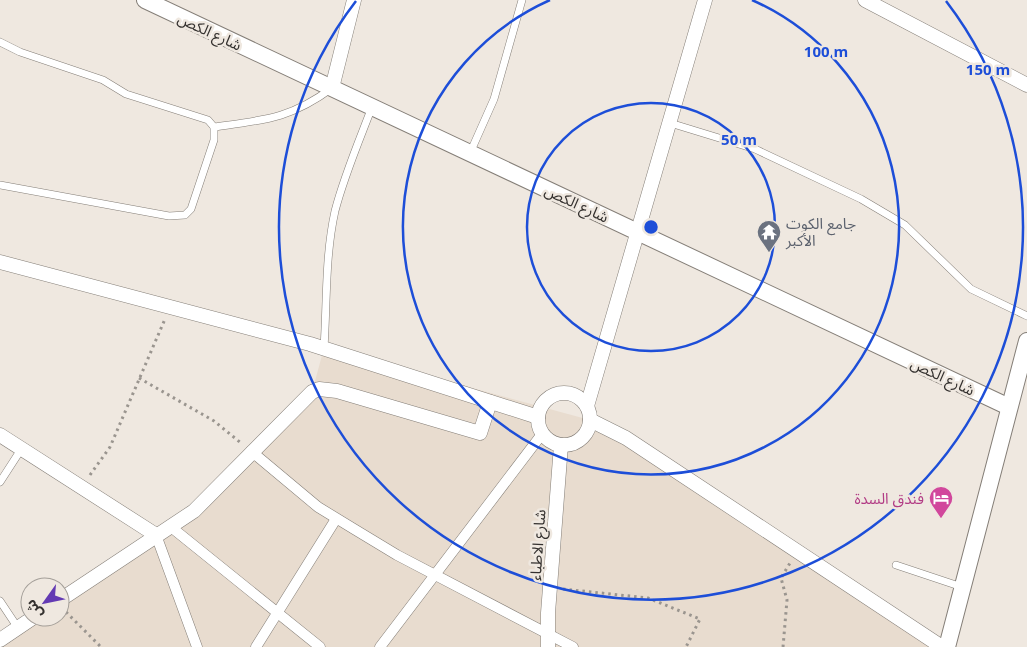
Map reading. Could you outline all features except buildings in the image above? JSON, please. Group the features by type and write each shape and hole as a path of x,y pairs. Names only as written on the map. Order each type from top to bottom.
{"street":[{"name":"شارع الكص","path":"145,0 1009,407"},
{"path":"332,88 354,0"},
{"path":"587,406 574,395 558,393 544,402 538,417 542,434 554,443 568,445 581,439 589,427 590,420 587,406 706,0"},
{"path":"865,0 1027,85"},
{"path":"0,262 324,348 538,417"},
{"path":"947,647 1027,341"},
{"path":"70,593 194,511 251,451 312,392 319,389 337,391 480,433 490,402"},
{"path":"590,420 626,438 942,647"},
{"path":"380,647 542,434"},
{"path":"0,435 156,535 197,647"},
{"name":"شارع الاطباء","path":"548,641 550,588 561,445"},
{"path":"251,451 318,507 336,519 436,574 548,641 573,647"},
{"path":"256,647 336,519"},
{"path":"170,527 320,647"},
{"path":"7,647 0,640 18,628"}],"lane":[{"path":"470,153 494,99 522,0"},
{"path":"0,42 20,52 103,80 126,94 208,120 214,127 214,140 191,208 185,214 169,216 0,185"},
{"path":"214,127 273,119 310,105 332,88"},
{"path":"324,348 329,258 335,213 343,185 372,107"},
{"path":"670,123 756,149 861,199 905,225 971,290 1027,316"},
{"path":"0,482 22,448"},
{"path":"896,565 962,587"},
{"path":"0,601 18,628"}],"path":[{"path":"82,487 110,447 170,307"},
{"path":"139,378 214,421 251,451"},
{"path":"783,647 787,600 781,578 796,551"},
{"path":"550,588 648,598 700,619 686,647"},
{"path":"70,616 101,647"}],"shaded area":[{"path":"324,348 590,420 942,647 0,647 0,640 20,626 70,627 70,593 194,511 312,392"}],"place":[{"name":"جامع الكوت الأكبر","path":"769,253"},
{"name":"فندق السدة","path":"941,519"}]}
